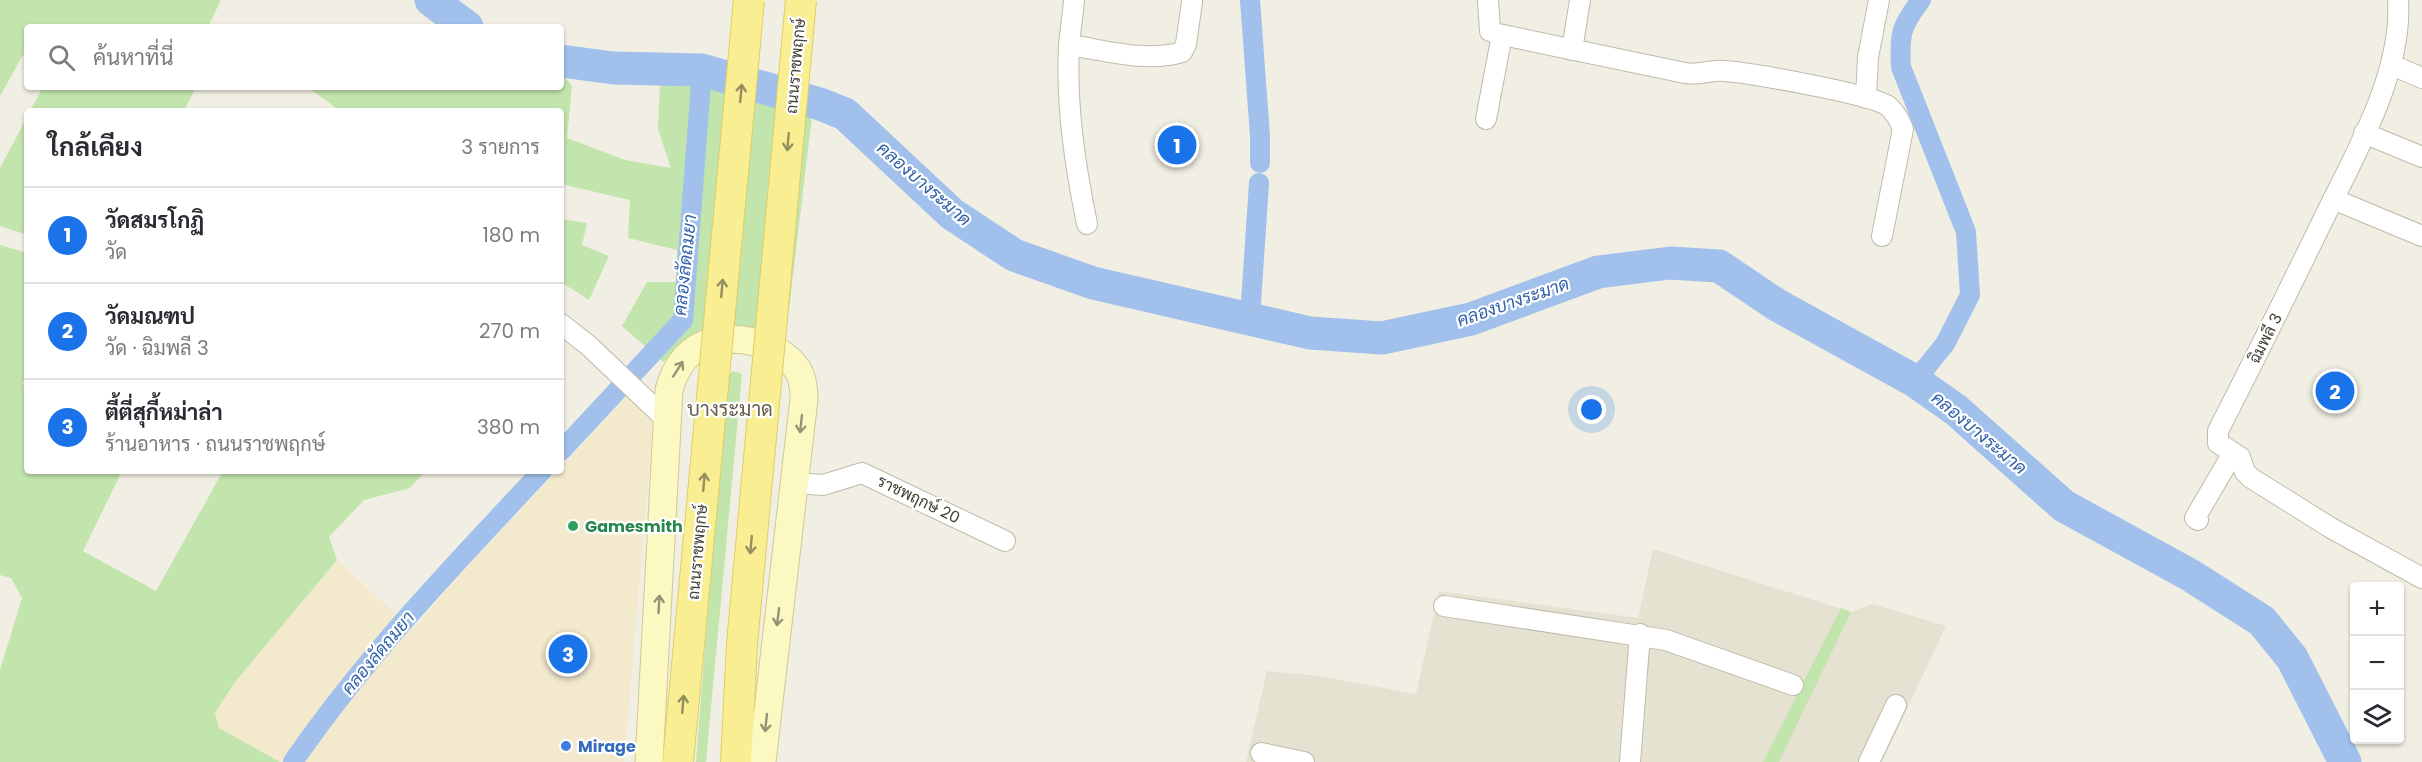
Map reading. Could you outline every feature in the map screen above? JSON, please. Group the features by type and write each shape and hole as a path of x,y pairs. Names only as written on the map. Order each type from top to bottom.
{"main road":[{"name":"ถนนราชพฤกษ์","path":"678,762 749,0"},
{"name":"ถนนราชพฤกษ์","path":"744,759 742,644 801,0"},
{"name":"ถนนราชพฤกษ์","path":"649,762 668,421 673,375 691,353 703,345 727,341 747,341 771,347 798,370 803,383 804,399 770,685 744,759"}],"street":[{"path":"1074,0 1069,45 1073,156 1087,224"},
{"path":"1488,0 1488,27 1490,31 1503,35 1684,74 1699,76 1727,71 1866,98 1887,105 1897,115 1903,129 1882,236"},
{"path":"1572,50 1580,0"},
{"path":"1866,98 1868,57 1879,0"},
{"name":"ฉิมพลี 3","path":"2398,0 2399,22 2392,65 2333,199 2218,431 2218,443 2242,461 2245,472 2251,478 2331,528 2422,578"},
{"path":"1069,45 1135,54 1172,55 1182,52 1186,44 1192,2"},
{"path":"1486,119 1503,35"},
{"path":"2392,65 2422,78"},
{"path":"2364,133 2422,157"},
{"path":"2333,199 2422,236"},
{"path":"564,327 668,421"},
{"path":"2198,520 2195,518 2233,453"},
{"name":"ราชพฤกษ์ 20","path":"794,483 823,485 862,473 1005,541"},
{"path":"1444,606 1669,640 1793,685"},
{"path":"1630,762 1640,634"},
{"path":"1869,762 1896,705"},
{"path":"1261,753 1304,762"}],"shaded area":[{"path":"628,396 654,415 624,762 280,762 219,728 215,714 235,682 337,560 413,630 466,567 554,474 564,474 564,464"},
{"path":"1653,549 1851,612 1872,604 1946,626 1882,762 1246,762 1267,671 1319,676 1416,694 1439,591 1638,618"}],"green space":[{"path":"0,0 221,0 209,24 24,24 24,55 0,96"},
{"path":"564,76 572,86 567,138 625,160 671,168 658,129 660,81 691,79 813,108 785,342 715,326 699,331 663,362 622,326 647,282 676,282 677,250 628,238 630,200 564,185 564,108 336,108 312,90 564,90"},
{"path":"41,90 194,90 186,108 32,108"},
{"path":"24,123 24,234 0,226 0,168"},
{"path":"564,219 587,223 582,245 609,256 589,300 564,284"},
{"path":"0,245 24,252 24,380 22,384 24,385 24,474 121,474 83,551 156,591 221,474 422,474 410,488 364,500 329,537 337,560 235,682 215,713 219,728 280,762 0,762 0,670 22,598 11,578 0,575"},
{"path":"733,371 742,374 706,762 696,762 726,377"},
{"path":"1841,608 1851,612 1779,762 1763,762"}],"waterway":[{"name":"คลองบางระมาด","path":"431,0 463,24"},
{"path":"1250,0 1260,163"},
{"path":"1915,381 1945,344 1970,295 1966,232 1901,67 1900,46 1905,24 1921,0"},
{"name":"คลองบางระมาด","path":"564,61 613,68 702,70 820,104 845,114 952,214 1014,255 1093,283 1310,333 1382,338 1471,319 1598,272 1670,263 1719,266 1777,305 1915,381 1956,410 2064,506 2190,575 2262,621 2292,658 2345,762"},
{"name":"คลองลัดถมยา","path":"564,448 683,320 702,70"},
{"path":"1250,318 1259,183"},
{"name":"คลองลัดถมยา","path":"293,762 380,648 539,474"}],"place":[{"name":"วัดสมรโกฏิ","path":"1177,145"},
{"name":"วัดมณฑป","path":"2335,391"},
{"name":"Gamesmith","path":"573,526"},
{"name":"ตี้ตี่สุกี้หม่าล่า","path":"568,654"},
{"name":"Mirage","path":"566,746"}],"district":[{"name":"บางระมาด","path":"730,409"}]}
